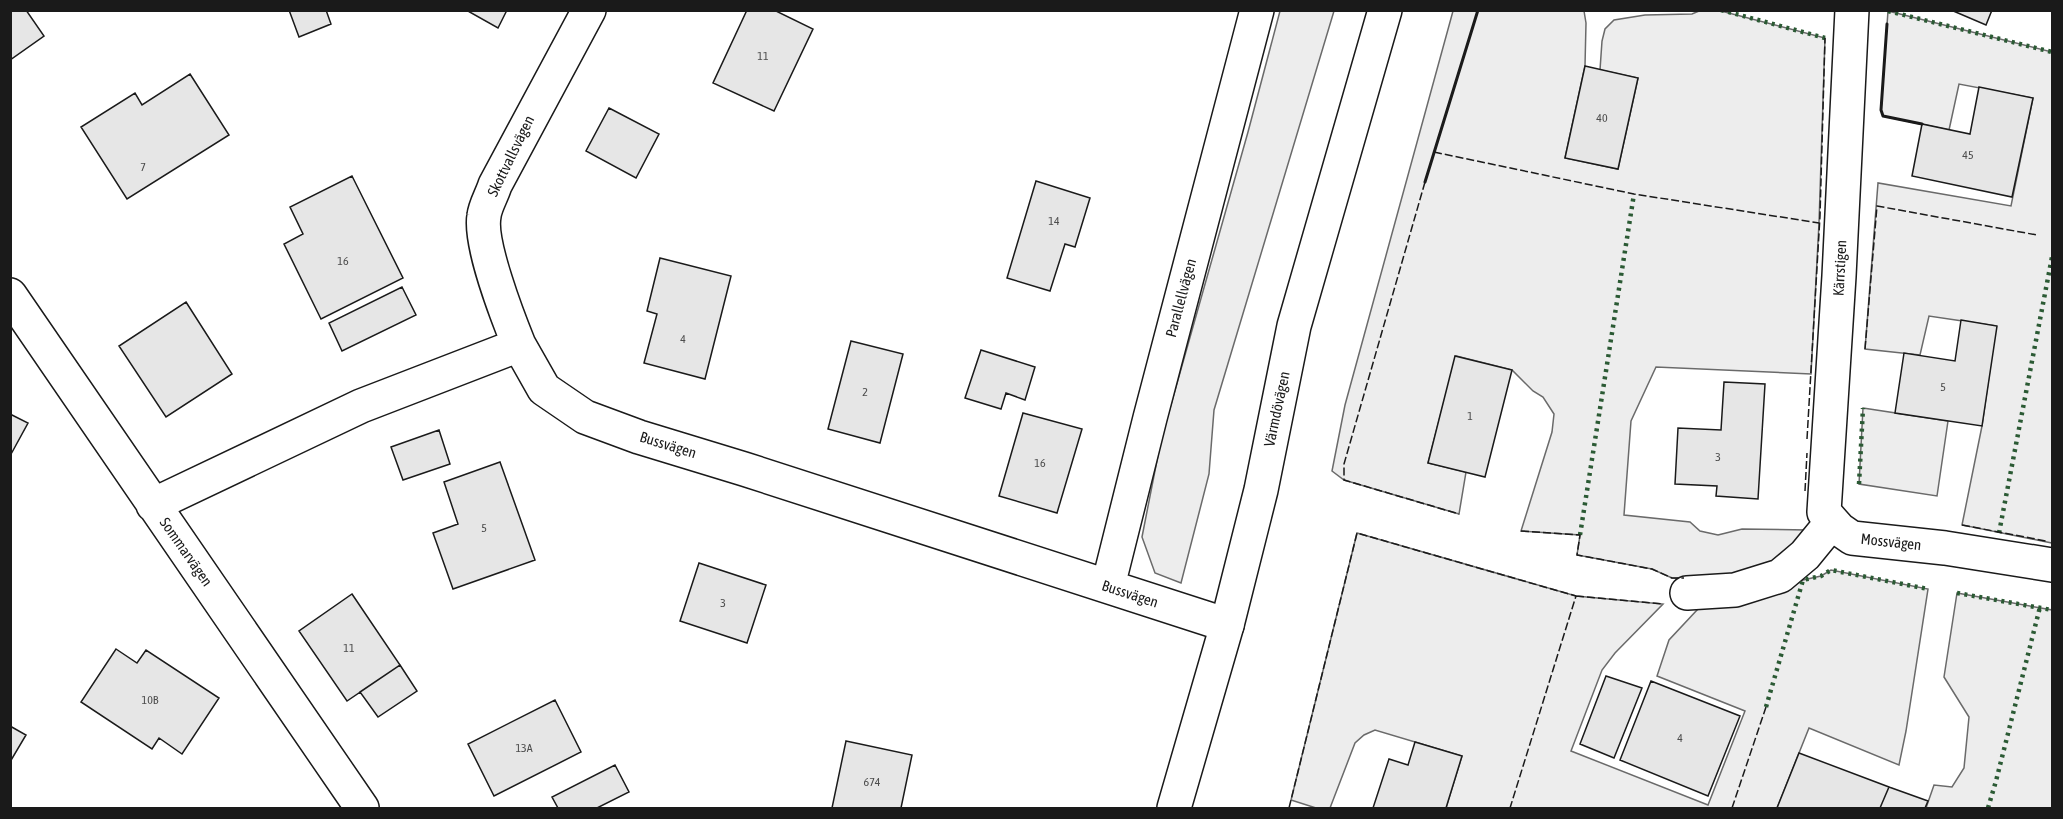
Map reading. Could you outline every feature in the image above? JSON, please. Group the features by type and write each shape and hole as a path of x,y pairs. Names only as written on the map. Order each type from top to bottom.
{"street":[{"name":"Skottvallsvägen","path":"519,345 503,306 487,249 483,216 495,185 589,10"},
{"name":"Parallellvägen","path":"1108,586 1257,10"},
{"name":"Värmdövägen","path":"1174,808 1227,625 1261,490 1294,326 1385,10"},
{"name":"Kärrstigen","path":"1832,522 1824,512 1839,276 1852,10"},
{"name":"Sommarvägen","path":"10,295 363,808"},
{"path":"153,505 362,406 519,345"},
{"name":"Bussvägen","path":"519,345 544,389 585,417 639,437 1227,625"},
{"path":"1687,593 1735,590 1780,576 1805,555 1832,522"},
{"name":"Mossvägen","path":"1832,522 1852,538 1945,548 2052,565"}],"shaded area":[{"path":"1280,11 1334,11 1214,410 1209,474 1181,583 1155,573 1142,537 1161,440"},
{"path":"1453,11 1584,11 1585,66 1565,158 1618,169 1638,78 1600,70 1605,29 1614,20 1645,15 1721,11 1825,38 1811,374 1656,367 1631,421 1624,515 1690,522 1700,531 1718,535 1742,529 1807,530 1778,561 1713,580 1672,578 1652,569 1577,555 1580,535 1521,531 1552,432 1554,414 1543,397 1533,391 1512,370 1456,356 1428,463 1466,472 1459,514 1344,480 1332,471 1345,405"},
{"path":"1888,11 2052,52 2052,543 1962,525 1982,426 1996,326 1929,316 1920,355 1865,349 1878,183 2011,206 2033,98 1959,84 1949,130 1883,116 1881,110"},
{"path":"1863,408 1948,421 1937,496 1859,484"},
{"path":"1357,533 1576,596 1663,604 1615,653 1602,670 1571,751 1708,805 1745,711 1657,676 1669,640 1698,609 1776,593 1831,570 1928,589 1899,765 1809,728 1777,808 1446,808 1462,756 1375,730 1364,735 1355,743 1330,808 1316,808 1291,800"},
{"path":"1957,593 2052,610 2052,808 1926,808 1934,785 1952,787 1964,768 1969,717 1944,677"}],"building":[{"path":"10,10 26,10 44,36 10,60"},
{"path":"289,10 326,10 331,24 299,37"},
{"path":"466,10 507,10 498,28"},
{"path":"747,10 774,10 813,29 774,111 713,83"},
{"path":"1951,10 1992,10 1986,25"},
{"path":"1585,66 1638,78 1618,169 1565,158"},
{"path":"190,74 229,135 127,199 81,127 135,93 142,105"},
{"path":"1979,87 2033,98 2012,197 1912,176 1922,124 1970,134"},
{"path":"609,108 659,134 636,178 586,151"},
{"path":"352,176 403,278 321,319 284,244 303,234 290,207"},
{"path":"1036,181 1090,198 1075,247 1065,244 1050,291 1007,278"},
{"path":"660,258 731,276 705,379 644,363 657,314 647,311"},
{"path":"402,287 416,315 342,351 329,323"},
{"path":"186,302 232,374 166,417 119,346"},
{"path":"1961,320 1997,326 1982,426 1895,413 1904,353 1955,361"},
{"path":"851,341 903,354 880,443 828,429"},
{"path":"981,350 1035,367 1025,400 1006,393 1001,409 965,398"},
{"path":"1455,356 1512,370 1485,477 1428,463"},
{"path":"1724,382 1765,384 1758,499 1716,496 1717,486 1675,484 1678,428 1721,430"},
{"path":"1023,413 1082,429 1057,513 999,496"},
{"path":"10,414 28,423 10,456"},
{"path":"439,430 450,464 403,480 391,447"},
{"path":"500,462 535,560 453,589 433,533 458,524 444,482"},
{"path":"699,563 766,585 747,643 680,621"},
{"path":"352,594 400,665 347,701 299,631"},
{"path":"116,649 137,663 146,650 219,698 182,754 159,738 152,749 81,702"},
{"path":"400,665 417,691 378,717 360,692"},
{"path":"1606,676 1642,688 1614,758 1580,744"},
{"path":"1651,681 1740,716 1708,796 1620,760"},
{"path":"555,700 581,752 494,796 468,744"},
{"path":"10,726 26,735 10,762"},
{"path":"846,741 912,755 901,808 832,808"},
{"path":"1415,742 1462,756 1446,808 1373,808 1389,759 1408,765"},
{"path":"1799,753 1889,787 1880,808 1777,808"},
{"path":"615,765 629,792 597,808 558,808 552,797"},
{"path":"1889,787 1928,801 1925,808 1880,808"}],"hedge":[{"path":"1721,10 1825,38"},
{"path":"1888,11 2052,52"},
{"path":"1580,535 1634,194"},
{"path":"1999,533 2052,257"},
{"path":"1859,484 1863,408"},
{"path":"1766,707 1803,580 1821,576 1831,570 1928,589"},
{"path":"1957,593 2052,610"},
{"path":"1988,808 2040,607"}],"fence":[{"path":"1807,439 1820,216 1825,38"},
{"path":"1434,152 1634,194 1819,223"},
{"path":"1425,182 1344,464 1344,480 1459,514"},
{"path":"1865,349 1877,206 2037,235"},
{"path":"1805,491 1807,453"},
{"path":"1962,525 2046,541"},
{"path":"1521,531 1580,535 1577,555 1652,569 1672,578 1684,578"},
{"path":"1289,808 1357,533 1576,596 1510,808"},
{"path":"1576,596 1663,604"},
{"path":"1732,808 1766,707"}],"wall":[{"path":"1425,182 1478,10"},
{"path":"1887,24 1881,110 1883,116 1922,124"}]}
